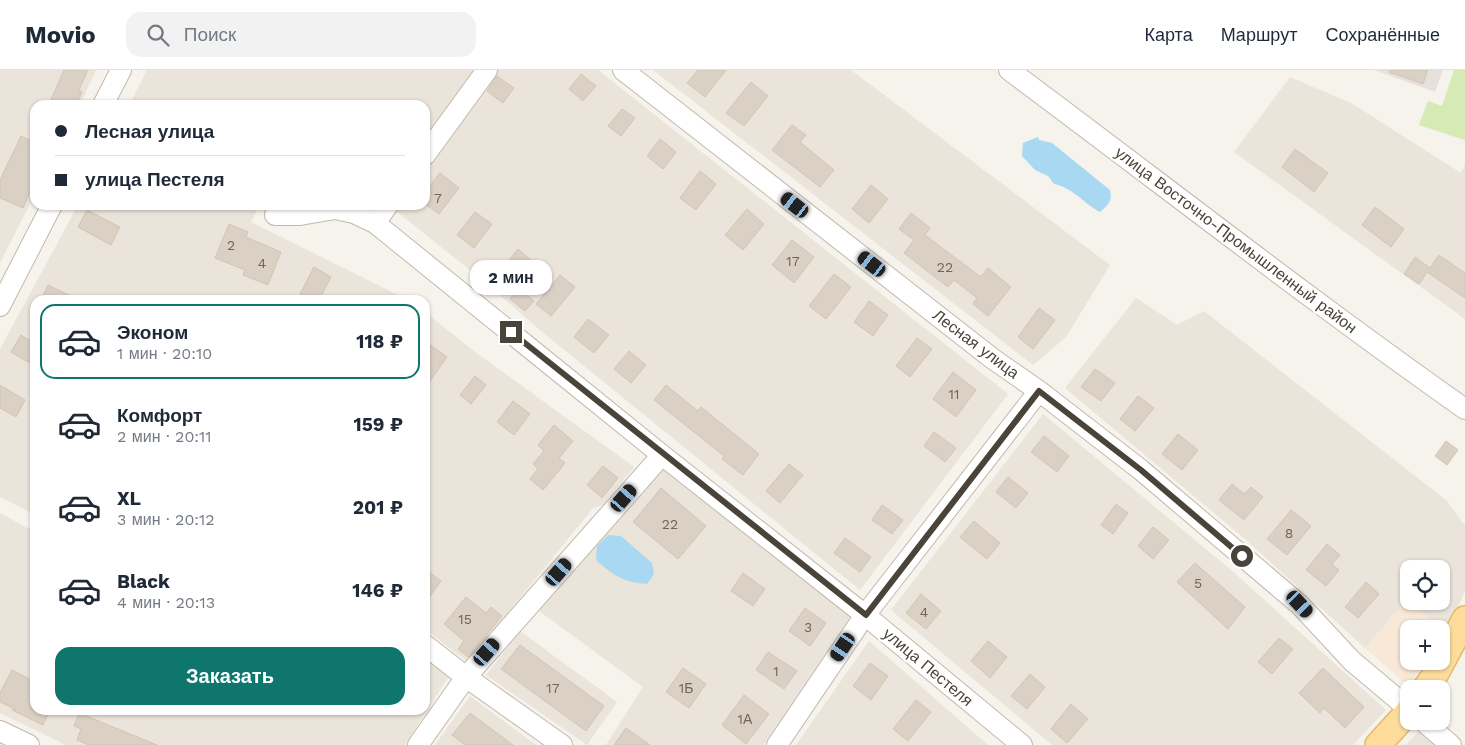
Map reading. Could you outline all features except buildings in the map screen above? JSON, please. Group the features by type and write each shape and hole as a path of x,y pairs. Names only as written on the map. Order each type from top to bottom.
{"main road":[{"path":"1431,680 1465,619"},
{"path":"1378,745 1400,720"}],"street":[{"path":"106,100 121,70"},
{"path":"430,148 487,70"},
{"name":"Лесная улица","path":"623,70 993,359 1039,391 1141,470 1300,604 1352,661 1400,702"},
{"name":"улица Восточно-Промышленный район","path":"1009,70 1257,258 1465,409"},
{"path":"0,306 49,210"},
{"name":"улица Пестеля","path":"275,215 300,215 330,210"},
{"name":"улица Пестеля","path":"340,210 354,213 375,223 866,615 1022,745"},
{"path":"375,223 384,210"},
{"path":"777,745 866,615 1039,391"},
{"path":"418,745 466,677 662,454"},
{"path":"430,649 466,677 562,745"},
{"path":"1434,730 1451,745"},
{"path":"0,731 29,745"}],"shaded area":[{"path":"0,70 96,70 82,100 30,100 30,204 0,263"},
{"path":"147,70 474,70 430,133 430,100 132,100"},
{"path":"498,70 598,70 1008,394 860,590 396,211 430,210 430,163"},
{"path":"653,70 851,70 1110,265 1066,337 1033,365"},
{"path":"1374,70 1443,70 1435,92"},
{"path":"1290,77 1351,103 1461,173 1465,165 1465,319 1234,152"},
{"path":"75,210 257,210 251,222 398,295 30,295 30,512 0,497 0,349"},
{"path":"1136,298 1177,325 1204,311 1447,501 1465,526 1465,590 1450,626 1450,620 1432,620 1420,610 1450,610 1450,560 1400,560 1400,607 1365,648 1245,539 1065,388"},
{"path":"430,316 475,352 634,467 603,505 593,508 468,662 430,633"},
{"path":"1043,414 1231,570 1386,710 1353,745 1052,745 891,610"},
{"path":"662,463 853,612 763,745 606,745 643,687 535,608"},
{"path":"0,513 30,528 30,715 424,715 405,745 66,745 0,713"},
{"path":"1400,607 1400,610 1420,610 1432,620 1400,620 1400,670 1420,670 1413,680 1402,680 1365,648"},
{"path":"520,631 617,702 587,745 486,675"},
{"path":"869,641 988,745 796,745"},
{"path":"430,662 449,676 430,706"},
{"path":"470,696 536,745 435,745"},
{"path":"1420,730 1437,745 1406,745"}],"green space":[{"path":"1454,70 1465,70 1465,140 1419,125 1428,101 1442,106"}],"water":[{"path":"1038,137 1039,140 1052,143 1110,190 1111,197 1109,202 1100,212 1066,188 1054,184 1048,176 1035,170 1022,156 1023,143"},
{"path":"608,535 621,536 652,563 654,574 647,584 631,582 619,577 596,560 597,546"}],"route":[{"path":"511,332 866,615 1039,391 1141,470 1242,556"}]}
